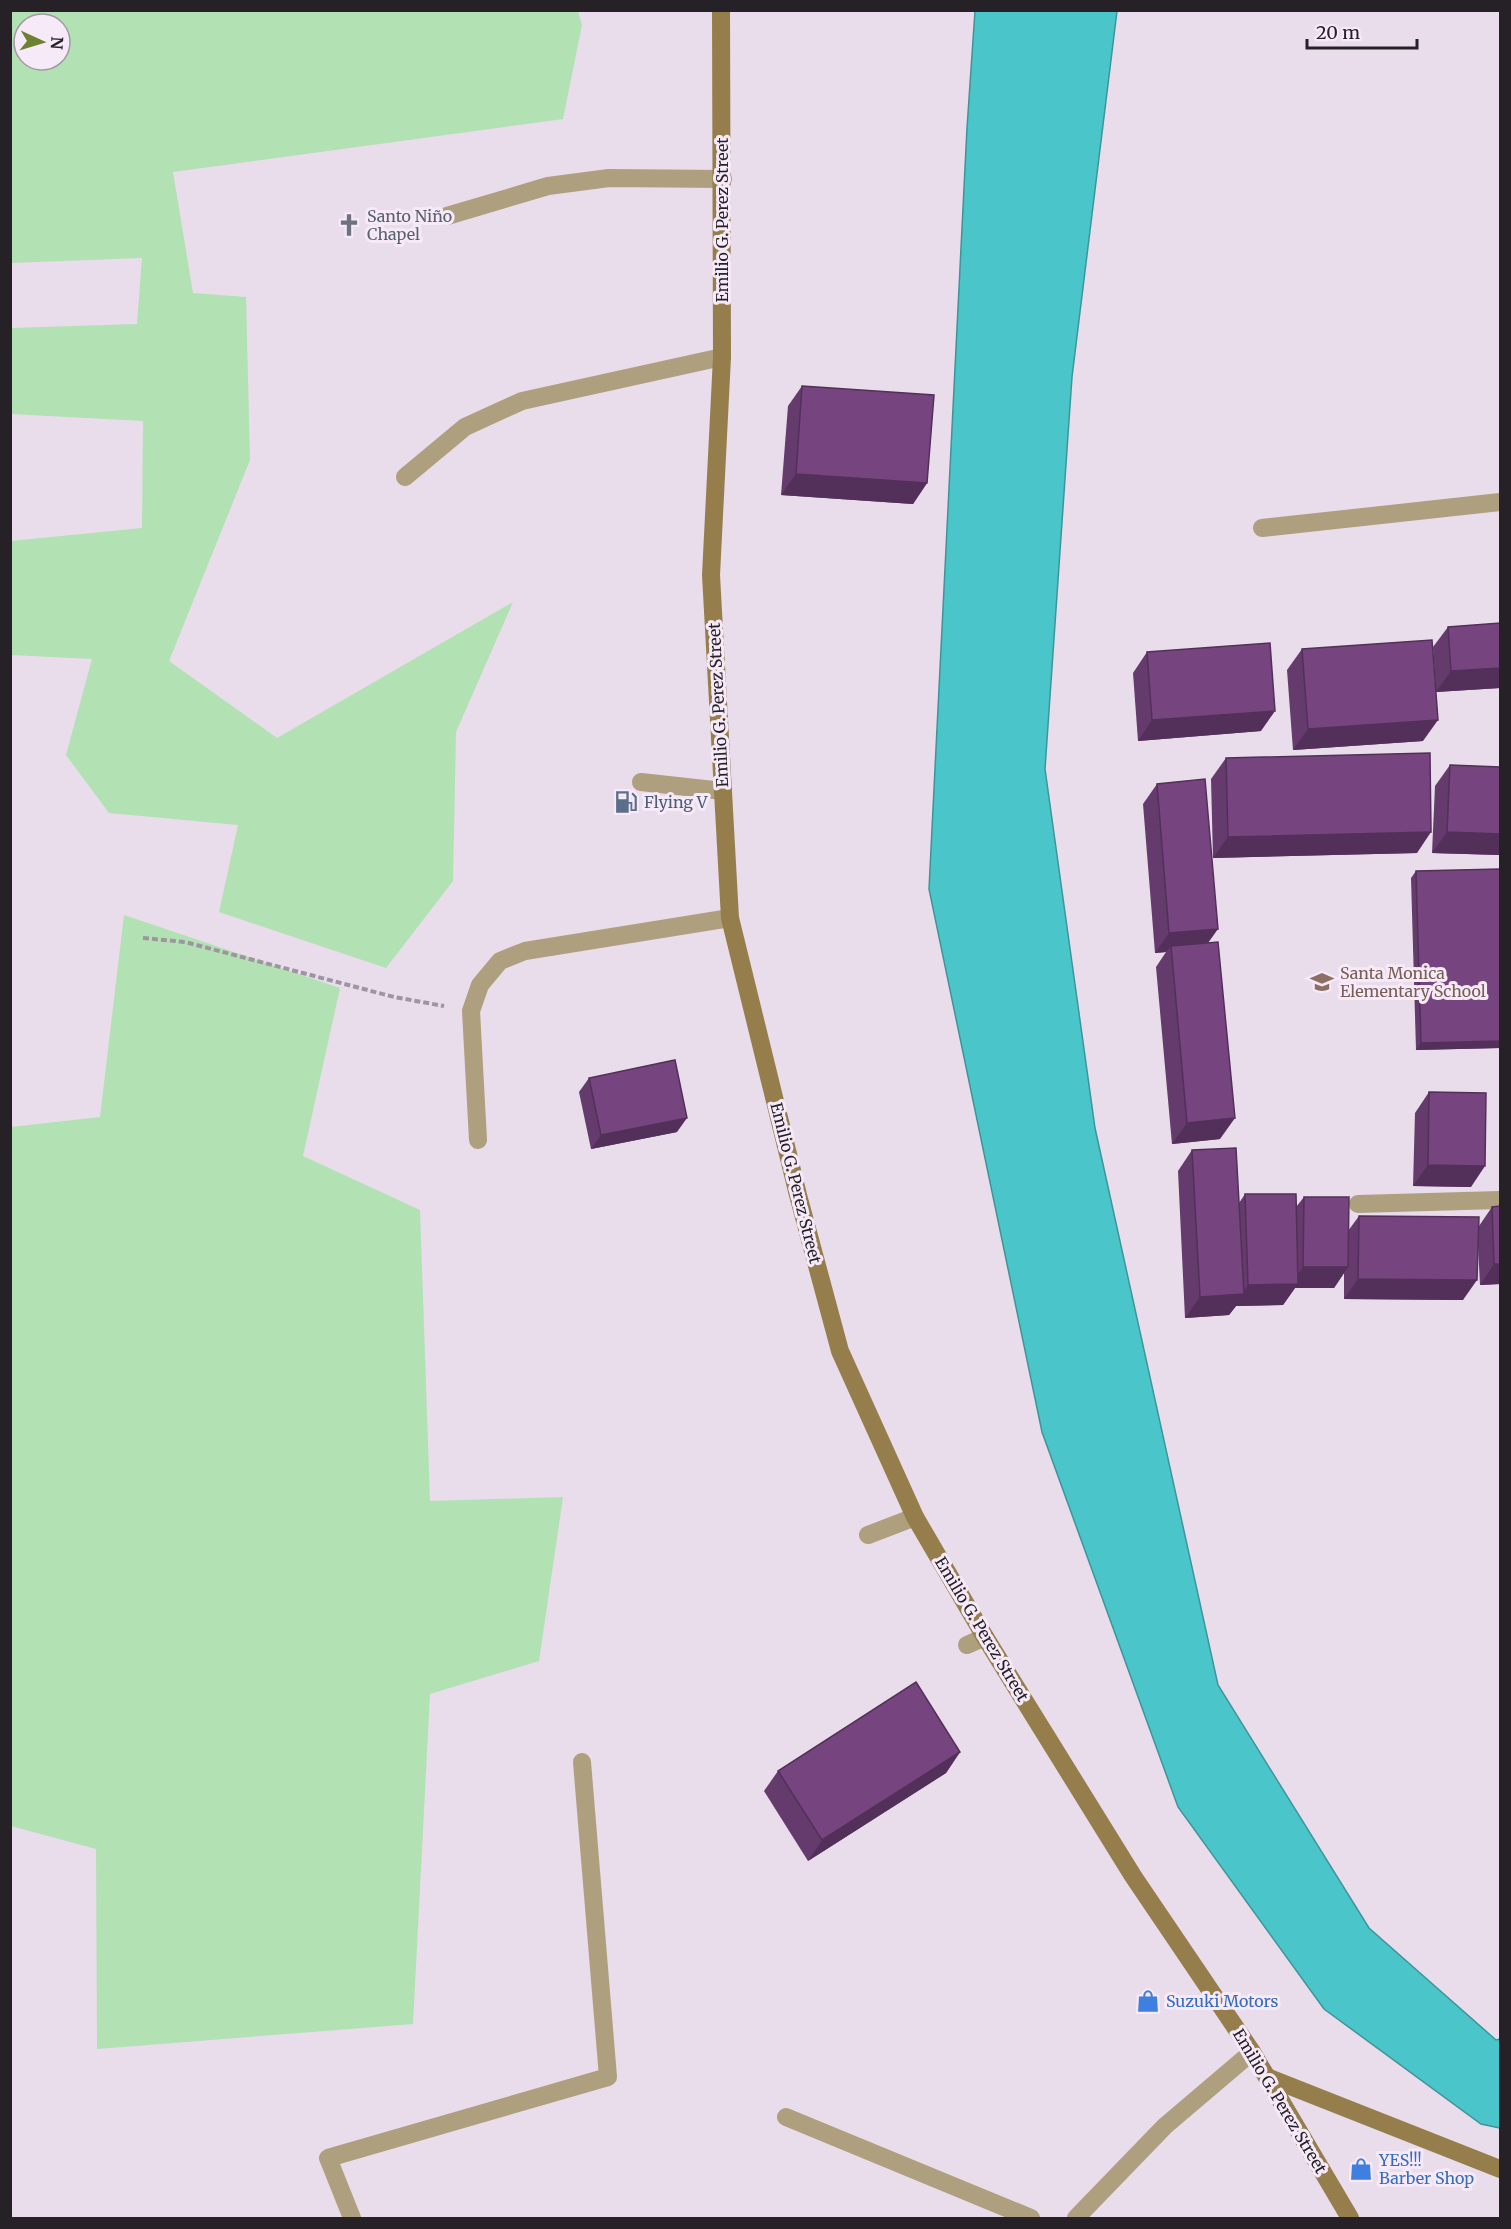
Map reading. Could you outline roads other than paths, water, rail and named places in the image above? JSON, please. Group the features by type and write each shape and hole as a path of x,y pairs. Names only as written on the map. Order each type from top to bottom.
{"main road":[{"name":"Emilio G. Perez Street","path":"722,10 722,357 711,575 730,918 798,1195 840,1351 915,1517 985,1636 1133,1876 1252,2052 1350,2218"},
{"path":"1267,2077 1500,2169"}],"street":[{"path":"447,216 548,186 609,178 723,179"},
{"path":"405,477 465,427 522,401 722,357"},
{"path":"1262,528 1500,502"},
{"path":"641,782 723,791"},
{"path":"478,1140 471,1011 480,985 500,961 525,951 730,918"},
{"path":"1359,1204 1500,1200"},
{"path":"868,1535 915,1517"},
{"path":"967,1645 985,1636"},
{"path":"352,2218 328,2158 609,2077 582,1762"},
{"path":"1076,2218 1165,2127 1252,2052"},
{"path":"786,2117 1031,2218"}],"water":[{"path":"975,11 1117,11 1072,377 1045,769 1095,1128 1218,1685 1369,1928 1496,2040 1500,2039 1500,2128 1481,2124 1324,2009 1178,1807 1042,1432 929,889 967,128"}],"place":[{"name":"Santo Niño Chapel","path":"349,225"},
{"name":"Flying V","path":"626,802"},
{"name":"Santa Monica Elementary School","path":"1322,982"},
{"name":"Suzuki Motors","path":"1148,2001"},
{"name":"YES!!! Barber Shop","path":"1361,2169"}]}
